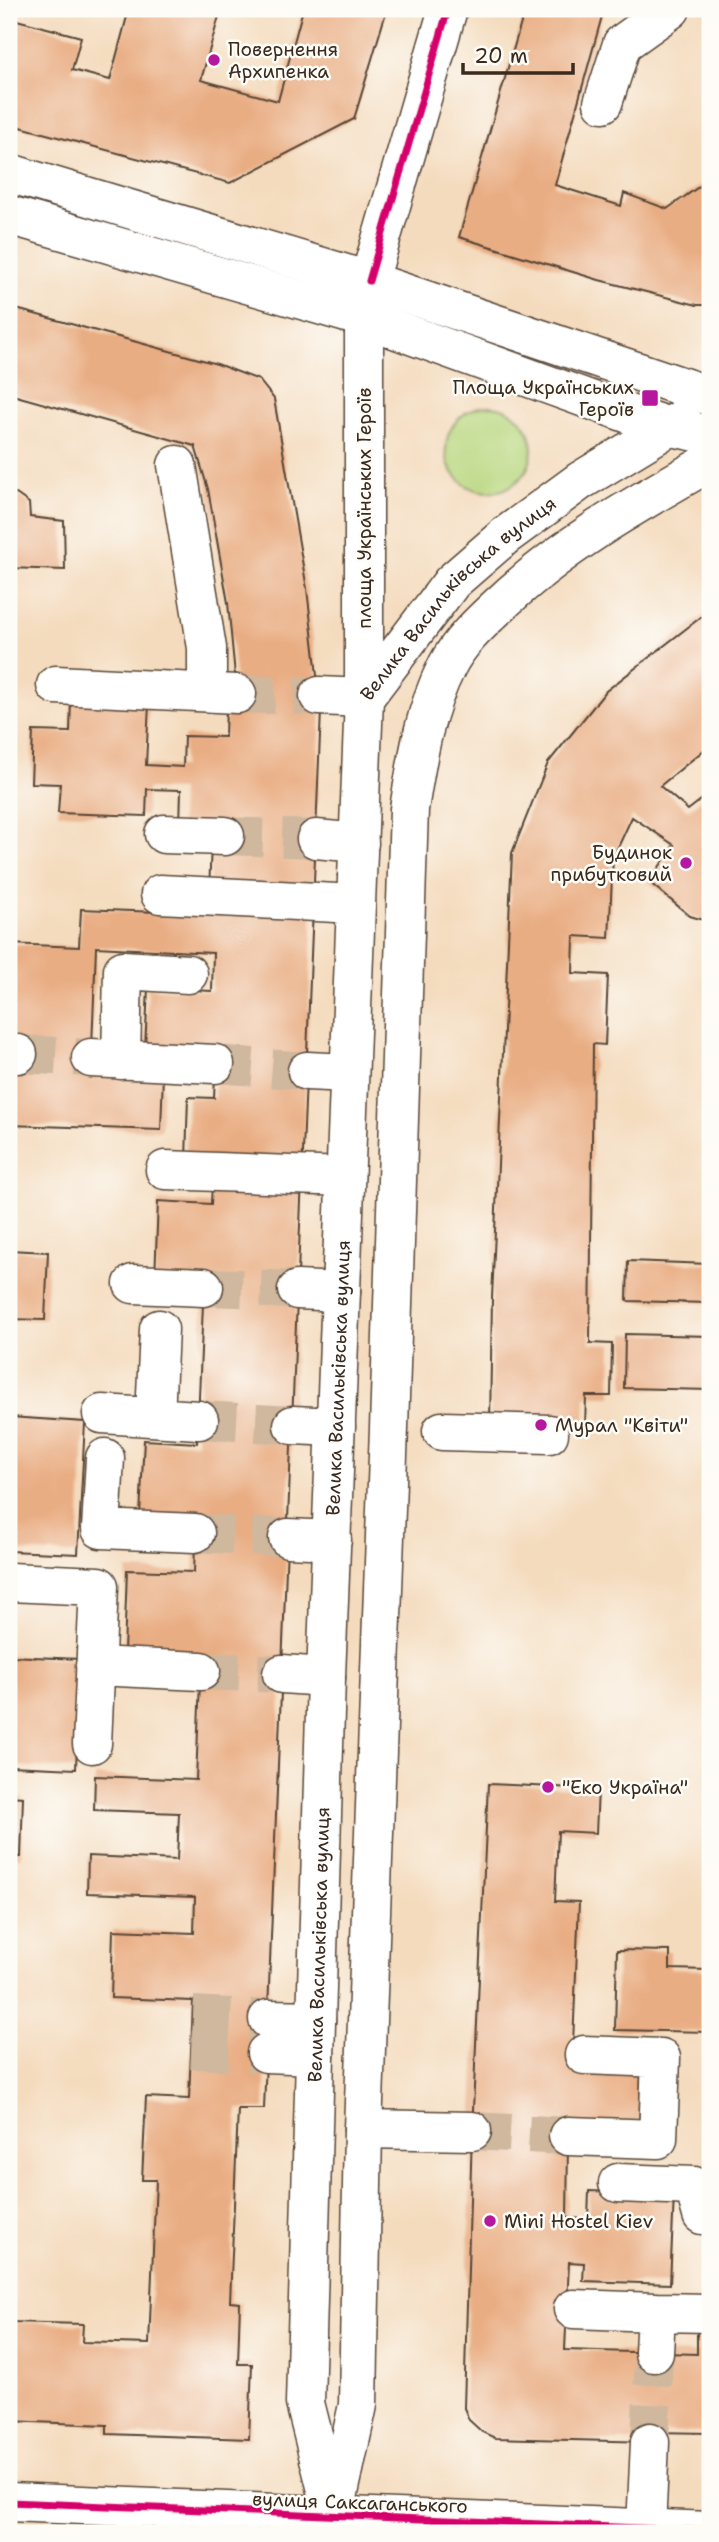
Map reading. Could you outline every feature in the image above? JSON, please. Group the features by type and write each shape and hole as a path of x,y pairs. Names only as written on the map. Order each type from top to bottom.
{"main road":[{"name":"площа Українських Героїв","path":"364,698 364,318 369,281 448,9"},
{"path":"603,103 622,44 671,9"},
{"path":"9,173 369,281 710,396"},
{"path":"9,215 364,318 667,426 710,435"},
{"name":"Велика Васильківська вулиця","path":"333,2525 305,2403 326,1677 364,698 452,582 505,536 580,481 667,426 710,405"},
{"name":"Велика Васильківська вулиця","path":"333,2525 358,2405 363,2129 390,1414 408,822 420,742 432,699 448,663 470,633 522,582 590,532 710,462"},
{"path":"56,685 222,693 207,648 177,465"},
{"path":"319,696 364,698"},
{"path":"164,834 225,836"},
{"path":"316,839 359,843"},
{"path":"160,894 356,904"},
{"path":"188,974 122,970 106,1059 215,1065"},
{"path":"307,1071 349,1073"},
{"path":"165,1170 345,1177"},
{"path":"133,1284 204,1287"},
{"path":"297,1290 341,1292"},
{"path":"155,1417 159,1329"},
{"path":"102,1414 199,1420"},
{"path":"293,1425 336,1427"},
{"path":"442,1431 549,1434"},
{"path":"105,1458 102,1529 195,1533"},
{"path":"288,1538 332,1540"},
{"path":"9,1582 99,1586 92,1744"},
{"path":"95,1666 201,1671"},
{"path":"282,1674 326,1677"},
{"path":"267,2036 315,2038"},
{"path":"568,2136 658,2138 661,2058 584,2056"},
{"path":"363,2129 472,2132"},
{"path":"618,2183 694,2186 702,2215 710,2216"},
{"path":"573,2309 710,2313"},
{"path":"654,2354 656,2312"},
{"path":"646,2528 650,2442"},
{"name":"вулиця Саксаганського","path":"9,2502 333,2525 710,2531"}],"green space":[{"path":"489,406 505,410 519,419 528,433 532,449 528,465 519,479 505,488 489,492 473,488 459,479 450,465 446,449 450,433 459,419 473,410"}],"building":[{"path":"129,9 221,9 201,80 278,101 303,9 387,9 354,119 230,183 9,124 9,34 13,19 81,37 72,70 110,80"},
{"path":"525,9 604,9 555,185 621,206 624,193 667,209 710,179 710,305 697,305 599,280 459,237"},
{"path":"9,307 217,364 259,380 274,399 307,589 321,710 264,2109 238,2109 230,2302 240,2303 238,2364 252,2364 249,2439 107,2434 107,2425 9,2421 9,2322 83,2324 82,2342 149,2344 156,2180 142,2180 146,2097 189,2099 193,2001 111,1998 113,1930 194,1933 195,1897 87,1893 88,1856 177,1860 179,1813 94,1810 95,1776 196,1780 201,1656 124,1652 127,1570 194,1572 196,1518 140,1515 144,1440 197,1443 204,1281 155,1279 158,1201 211,1204 213,1161 186,1159 188,1097 214,1098 216,1052 145,1049 148,988 212,991 213,953 96,947 91,1072 163,1074 161,1130 9,1125 9,944 79,947 81,909 208,914 211,844 180,826 181,790 147,789 146,816 58,813 60,784 31,783 33,731 70,732 71,699 149,703 146,765 183,767 184,736 225,737 226,706 238,706 228,603 208,489 195,446 9,394"},
{"path":"12,491 29,503 30,517 64,521 65,570 9,568 9,492"},
{"path":"710,610 710,745 660,786 688,810 710,793 710,922 690,916 649,882 674,845 632,817 613,858 609,938 574,936 573,973 608,975 605,1045 593,1044 590,1343 612,1344 611,1396 586,1396 585,1426 490,1424 492,1298 512,853 548,763 606,691"},
{"path":"9,1250 48,1252 45,1320 9,1319"},
{"path":"628,1261 710,1264 710,1303 627,1301"},
{"path":"625,1334 710,1336 710,1390 624,1388"},
{"path":"9,1417 85,1422 78,1554 9,1551"},
{"path":"9,1656 80,1659 76,1769 9,1766"},
{"path":"488,1784 598,1789 596,1833 558,1831 555,1901 579,1902 572,2067 641,2070 639,2132 568,2143 567,2218 588,2219 589,2191 674,2194 670,2284 583,2281 584,2263 569,2262 565,2350 697,2354 697,2328 710,2328 710,2433 653,2432 653,2442 495,2438 482,2432 469,2420 464,2408 472,2131"},
{"path":"9,1796 23,1797 21,1857 9,1857"},
{"path":"617,1950 670,1951 670,1969 710,1970 710,2032 615,2030"}],"tunnel":[{"path":"237,694 319,696"},
{"path":"225,836 316,839"},
{"path":"18,1054 91,1058"},
{"path":"215,1064 307,1071"},
{"path":"204,1287 297,1290"},
{"path":"199,1420 293,1425"},
{"path":"195,1533 288,1538"},
{"path":"201,1671 282,1674"},
{"path":"193,2015 268,2019"},
{"path":"191,2050 266,2053"},
{"path":"472,2131 568,2136"},
{"path":"650,2442 654,2353"}],"cycle path":[{"path":"369,281 448,9"},
{"path":"9,2502 710,2531"}],"place":[{"name":"Повернення Архипенка","path":"214,60"},
{"name":"Площа Українських Героїв","path":"650,398"},
{"name":"Будинок прибутковий","path":"686,863"},
{"name":"Мурал \"Квіти\"","path":"541,1425"},
{"name":"\"Еко Україна\"","path":"548,1787"},
{"name":"Mini Hostel Kiev","path":"490,2221"}]}
